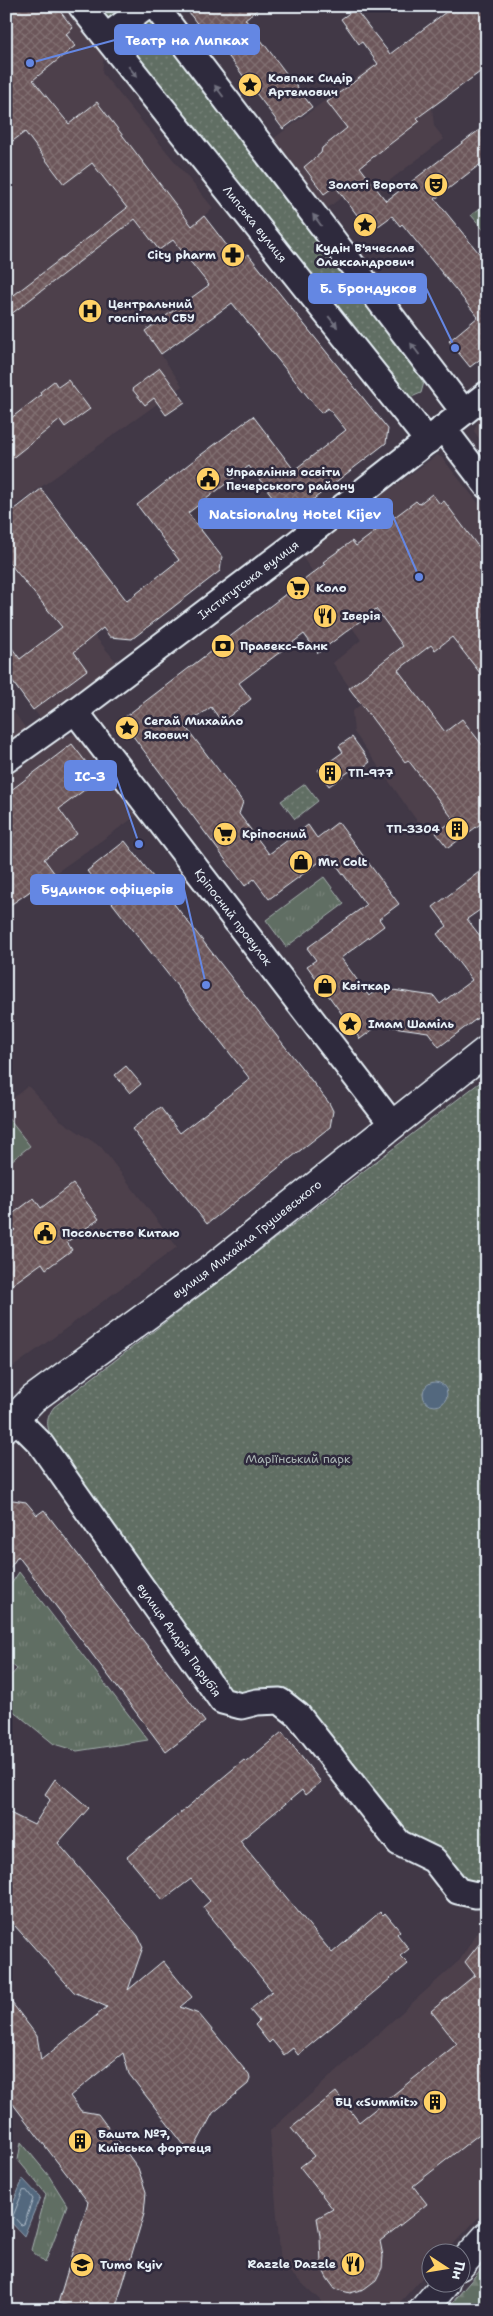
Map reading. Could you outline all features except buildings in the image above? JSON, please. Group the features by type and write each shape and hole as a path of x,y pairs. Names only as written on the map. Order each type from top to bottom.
{"main road":[{"name":"вулиця Михайла Грушевського","path":"10,1422 33,1399 216,1265 487,1050"},
{"path":"470,2255 487,2236"},
{"path":"423,2310 437,2294"}],"street":[{"name":"Липська вулиця","path":"81,6 436,435 487,486"},
{"path":"106,37 147,6"},
{"path":"155,6 464,412"},
{"name":"Інститутська вулиця","path":"6,760 75,711 487,394"},
{"name":"Кріпосний провулок","path":"75,711 392,1124"},
{"name":"вулиця Андрія Парубія","path":"10,1422 40,1443 222,1701 240,1706 257,1702 280,1701 298,1715 399,1843 434,1860 458,1891 476,1896 487,1894"}],"shaded area":[{"name":"Центральний госпіталь СБУ","path":"6,6 67,6 104,53 102,73 213,208 204,216 231,250 237,250 244,257 145,331 182,386 6,512 6,146 10,143 6,138"},
{"path":"399,62 432,107 434,126 444,139 377,190 358,185 322,212 269,142 376,63"},
{"path":"487,412 487,449 474,431 479,418"},
{"path":"437,455 442,458 487,514 487,819 477,826 466,811 436,833 425,832 354,732 352,712 361,704 333,663 361,640 301,555"},
{"path":"6,529 118,664 41,719 6,673"},
{"path":"6,701 26,729 6,743"},
{"path":"76,734 87,744 136,816 6,908 6,778 65,736"},
{"path":"28,1086 60,1120 101,1147 177,1247 13,1367 6,1359 6,1104"},
{"path":"487,1917 487,2208 453,2244 420,2244 420,2280 393,2310 331,2310 281,2264 270,2131 460,1960"}],"green space":[{"path":"82,6 155,6 426,375 421,393 402,401"},
{"path":"487,203 487,234 471,215"},
{"path":"305,784 318,801 295,819 281,801"},
{"path":"324,877 344,904 286,947 266,920"},
{"name":"Маріїнський парк","path":"487,1077 487,1887 469,1885 448,1856 407,1834 296,1695 278,1688 238,1694 224,1687 54,1441 49,1432 48,1420 54,1407"},
{"path":"8,1118 30,1146 6,1165 6,1119"},
{"path":"19,1572 148,1740 77,1751 54,1744 6,1705 6,1681 17,1669 6,1659 6,1592"},
{"path":"21,2142 49,2176 67,2205 45,2263 31,2250 46,2194 18,2160"},
{"path":"487,2262 487,2310 446,2310 460,2294 470,2294 470,2282"}],"water":[{"path":"435,1382 443,1386 447,1394 443,1402 435,1406 427,1402 423,1394 427,1386"},
{"path":"23,2179 40,2197 24,2236 7,2218"}],"place":[{"name":"Театр на Липках","path":"30,63"},
{"name":"Ковпак Сидір Артемович","path":"250,85"},
{"name":"Золоті Ворота","path":"436,185"},
{"name":"Кудін В'ячеслав Олександрович","path":"365,225"},
{"name":"City pharm","path":"233,255"},
{"name":"Центральний госпіталь СБУ","path":"90,311"},
{"name":"Б. Брондуков","path":"455,348"},
{"name":"Управління освіти Печерського району","path":"208,479"},
{"name":"Natsionalny Hotel Kijev","path":"419,577"},
{"name":"Коло","path":"298,588"},
{"name":"Іверія","path":"325,616"},
{"name":"Правекс-Банк","path":"223,646"},
{"name":"Сегай Михайло Якович","path":"127,728"},
{"name":"ТП-977","path":"330,773"},
{"name":"ТП-3304","path":"457,829"},
{"name":"Кріпосний","path":"225,834"},
{"name":"ІС-3","path":"139,844"},
{"name":"Mr. Colt","path":"301,862"},
{"name":"Будинок офіцерів","path":"206,985"},
{"name":"Квіткар","path":"325,986"},
{"name":"Імам Шаміль","path":"350,1024"},
{"name":"Посольство Китаю","path":"45,1233"},
{"name":"БЦ «Summit»","path":"435,2102"},
{"name":"Башта №7, Київська фортеця","path":"80,2141"},
{"name":"Razzle Dazzle","path":"353,2264"},
{"name":"Tumo Kyiv","path":"82,2265"}]}
